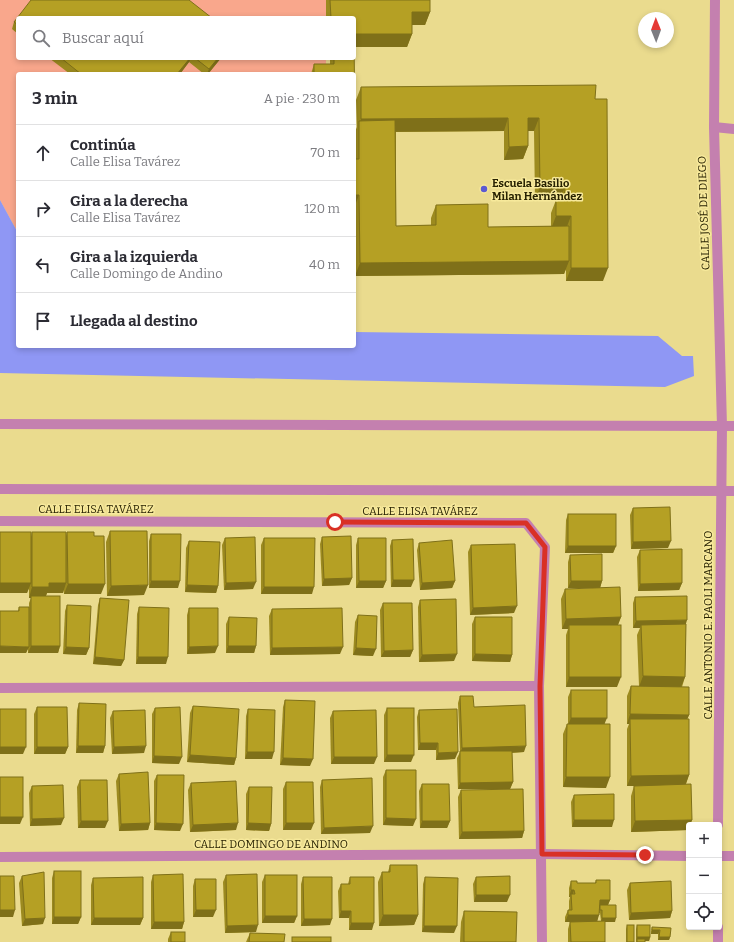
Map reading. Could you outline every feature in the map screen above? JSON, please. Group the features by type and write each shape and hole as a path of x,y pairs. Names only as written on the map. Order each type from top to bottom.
{"street":[{"name":"CALLE JOSÉ DE DIEGO","path":"715,0 714,127 722,426"},
{"path":"714,127 734,129"},
{"path":"0,424 734,426"},
{"name":"CALLE ANTONIO E. PAOLI MARCANO","path":"718,822 722,426"},
{"path":"0,489 734,492"},
{"name":"CALLE ELISA TAVÁREZ","path":"0,520 526,523 545,547 540,686 542,854"},
{"path":"0,688 540,686"},
{"path":"542,854 542,942"},
{"name":"CALLE DOMINGO DE ANDINO","path":"0,857 542,854 686,856"},
{"path":"722,856 734,856"},
{"path":"718,930 718,942"}],"shaded area":[{"path":"0,0 326,0 326,16 16,16 16,60 326,60 326,72 16,72 16,229 0,200"}],"water":[{"path":"0,200 16,229 16,348 356,348 356,332 658,336 682,356 693,356 694,376 665,387 0,373"}],"building":[{"path":"31,0 189,0 209,16 19,16"},
{"path":"330,0 430,0 430,12 412,12 412,34 356,34 356,16 331,16"},
{"path":"64,60 188,60 179,72 78,72"},
{"path":"198,60 216,60 209,69"},
{"path":"334,60 354,60 354,72 314,72 314,64 334,64"},
{"path":"596,85 595,99 607,99 608,268 571,268 571,216 556,216 556,200 564,200 565,187 540,187 539,118 528,118 528,146 509,147 508,118 361,119 361,87"},
{"path":"395,120 396,226 436,225 436,205 488,204 488,227 569,226 569,261 360,263 359,195 356,195 356,159 359,159 359,121"},
{"path":"670,507 671,541 633,542 633,508"},
{"path":"568,514 616,514 616,546 568,546"},
{"path":"110,531 147,531 148,585 111,586"},
{"path":"0,532 31,532 31,583 0,583"},
{"path":"32,532 66,532 66,583 49,583 49,587 32,587"},
{"path":"67,532 94,532 94,536 104,536 105,584 68,584"},
{"path":"151,534 181,534 180,581 151,581"},
{"path":"351,536 352,578 324,579 322,537"},
{"path":"255,537 256,582 226,583 225,538"},
{"path":"264,538 315,538 314,587 264,587"},
{"path":"358,538 386,538 386,581 359,581"},
{"path":"413,539 414,580 393,580 392,540"},
{"path":"452,540 455,581 422,583 419,543"},
{"path":"189,541 220,542 218,586 187,585"},
{"path":"515,544 517,606 473,608 471,545"},
{"path":"682,549 682,583 640,584 640,550"},
{"path":"602,554 602,581 571,581 570,555"},
{"path":"620,587 621,617 566,619 565,589"},
{"path":"31,596 60,596 60,646 31,646"},
{"path":"687,596 687,620 636,621 635,597"},
{"path":"100,598 129,600 124,660 95,657"},
{"path":"456,599 457,654 422,655 420,600"},
{"path":"383,603 412,603 413,650 384,651"},
{"path":"67,605 91,606 89,648 66,647"},
{"path":"19,607 29,607 29,647 0,646 0,611 19,611"},
{"path":"139,607 169,608 168,657 138,657"},
{"path":"189,608 218,608 218,646 189,647"},
{"path":"342,608 343,647 272,648 272,609"},
{"path":"358,615 377,616 376,649 356,648"},
{"path":"229,617 257,618 256,646 228,646"},
{"path":"475,617 512,617 512,655 475,654"},
{"path":"686,624 685,677 643,676 641,625"},
{"path":"569,625 621,625 621,677 569,677"},
{"path":"631,686 689,687 689,715 630,714"},
{"path":"571,690 607,690 607,718 571,718"},
{"path":"460,696 473,696 474,707 525,705 526,746 462,748"},
{"path":"285,700 315,701 313,759 283,758"},
{"path":"79,703 106,704 105,746 78,746"},
{"path":"193,706 239,709 236,758 190,755"},
{"path":"37,707 67,707 68,747 37,747"},
{"path":"180,707 182,757 154,756 155,708"},
{"path":"387,708 414,708 414,755 387,755"},
{"path":"0,709 26,709 26,747 0,747"},
{"path":"248,709 275,710 274,752 247,752"},
{"path":"457,709 458,752 438,753 438,743 420,743 419,710"},
{"path":"145,710 146,746 114,747 113,711"},
{"path":"376,710 377,757 334,757 333,711"},
{"path":"630,719 689,719 689,775 631,776"},
{"path":"567,724 610,724 610,777 566,777"},
{"path":"460,751 512,751 513,782 460,783"},
{"path":"386,770 416,770 416,819 386,818"},
{"path":"148,772 150,823 121,824 119,774"},
{"path":"157,775 184,775 183,824 156,823"},
{"path":"0,777 23,777 23,817 0,817"},
{"path":"372,778 373,826 324,828 322,780"},
{"path":"80,780 107,780 108,821 81,821"},
{"path":"236,781 238,823 193,825 191,783"},
{"path":"286,782 313,782 314,823 286,823"},
{"path":"422,784 449,784 450,821 422,821"},
{"path":"691,784 692,820 635,821 634,786"},
{"path":"63,785 64,818 32,819 32,786"},
{"path":"249,787 272,787 271,824 248,823"},
{"path":"523,789 524,831 462,832 461,790"},
{"path":"614,794 614,820 574,820 574,795"},
{"path":"390,865 417,865 418,915 383,915 382,872 390,872"},
{"path":"54,871 81,871 81,917 54,917"},
{"path":"44,872 45,918 25,919 22,876"},
{"path":"183,874 184,922 154,922 153,875"},
{"path":"257,874 258,925 227,926 226,875"},
{"path":"265,875 297,875 297,916 265,916"},
{"path":"0,876 14,876 15,910 0,910"},
{"path":"510,876 510,895 476,895 476,877"},
{"path":"143,877 143,918 94,918 93,878"},
{"path":"303,877 332,877 332,919 304,919"},
{"path":"350,877 374,877 374,923 351,923 351,911 341,911 341,884 350,884"},
{"path":"425,877 458,878 457,926 424,926"},
{"path":"195,879 216,879 216,910 196,910"},
{"path":"596,880 610,880 610,900 600,900 599,915 568,915 568,910 572,910 571,894 575,894 574,890 571,890 571,881 577,881 577,883 596,883"},
{"path":"671,881 672,911 631,913 630,883"},
{"path":"600,905 616,905 616,918 602,918 602,910 600,910"},
{"path":"464,911 517,912 516,942 464,942"},
{"path":"605,921 605,942 571,942 570,922"},
{"path":"627,925 634,925 634,942 627,942"},
{"path":"637,925 650,925 650,937 637,937"},
{"path":"652,927 671,928 670,937 659,937 660,930 652,930"},
{"path":"171,932 185,932 185,942 171,942"},
{"path":"250,933 285,934 284,942 249,942"},
{"path":"292,937 331,937 331,942 292,942"},
{"path":"637,939 645,939 645,942 637,942"}],"place":[{"name":"Escuela Basilio Milan Hernández","path":"484,189"}],"route":[{"path":"335,522 526,523 545,547 540,686 542,854 645,855"}]}
